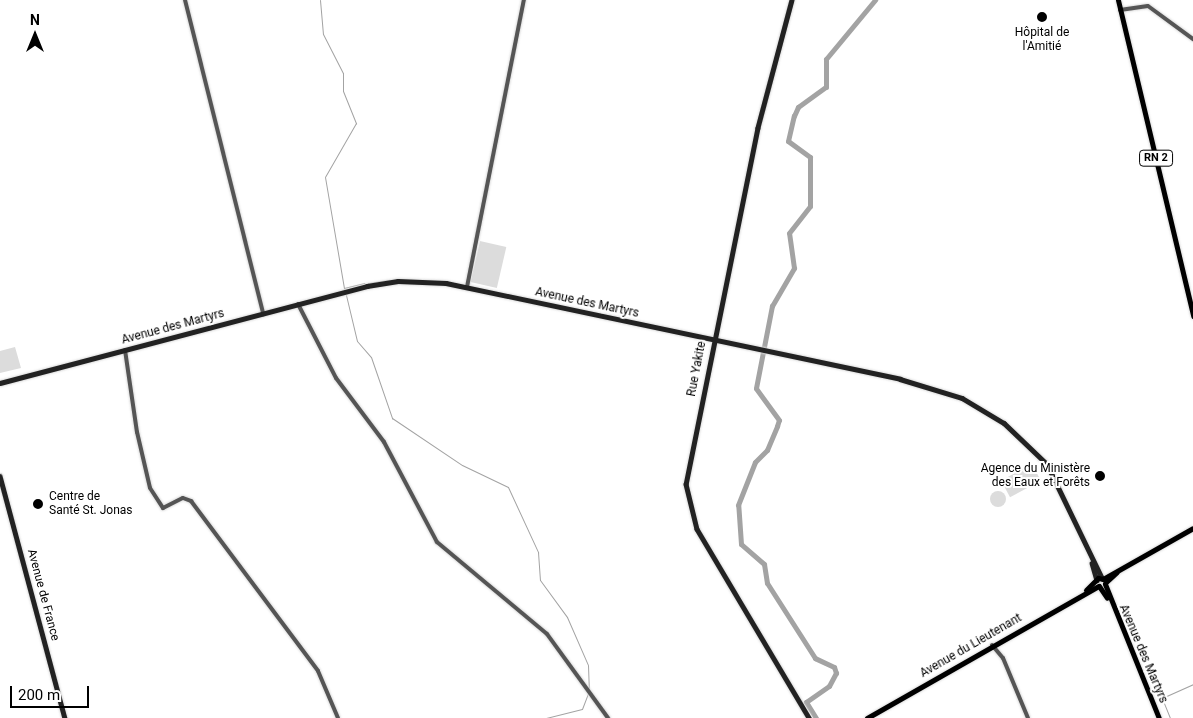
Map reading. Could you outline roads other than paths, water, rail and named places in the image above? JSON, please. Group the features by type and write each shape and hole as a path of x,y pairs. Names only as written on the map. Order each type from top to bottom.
{"main road":[{"name":"Rue Yakite","path":"792,0 768,84 687,472 689,507 697,529 810,718"},
{"name":"RN 2","path":"1118,0 1193,316"},
{"name":"Avenue des Martyrs","path":"0,383 298,304 395,282 467,287 927,386 981,407 1030,444 1047,464 1091,559 1159,718"},
{"name":"Avenue de France","path":"0,476 66,718"},
{"name":"Avenue du Lieutenant","path":"867,718 1193,528"}],"street":[{"path":"185,0 263,314"},
{"path":"467,287 524,0"},
{"path":"1120,10 1148,6 1193,39"},
{"path":"298,304 337,380 384,442 437,542 463,569 490,584 547,634 591,689 608,718"},
{"path":"125,350 150,488 163,508 183,498 191,501 318,671 338,718"},
{"path":"992,645 1003,658 1028,718"}],"waterway":[{"path":"320,0 323,34 343,73 343,91 356,123 325,177 344,288 364,283"},
{"path":"816,718 806,702 829,686 836,673 834,667 815,658 767,583 764,564 741,544 738,505 755,462 767,450 779,420 756,388 772,306 794,268 789,233 810,206 810,157 788,141 794,116 798,107 826,87 826,59 875,0"},
{"path":"369,283 389,280"},
{"path":"346,295 357,341 371,357 392,418 462,465 508,487 538,552 540,580 567,617 588,665 589,689"},
{"path":"1170,718 1162,698 1193,684"},
{"path":"546,718 582,709 588,693"}],"place":[{"name":"Hôpital de l'Amitié","path":"1042,17"},
{"name":"Agence du Ministère des Eaux et Forêts","path":"1100,476"},
{"name":"Centre de Santé St. Jonas","path":"38,504"}]}
